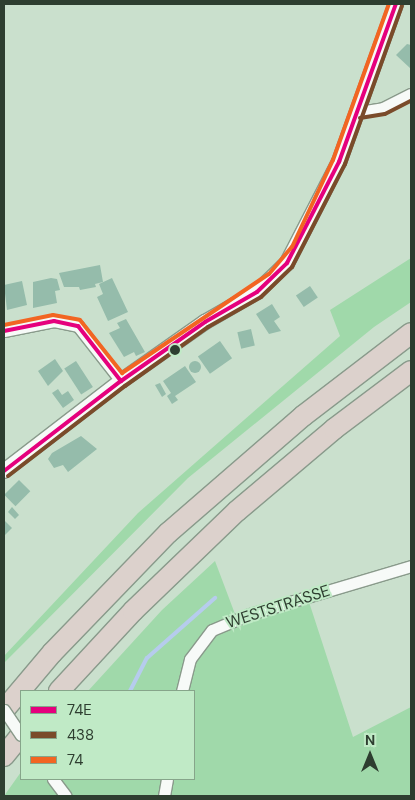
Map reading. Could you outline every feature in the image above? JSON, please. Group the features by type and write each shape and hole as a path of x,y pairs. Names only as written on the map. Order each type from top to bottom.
{"highway":[{"path":"21,690 52,653 168,533 303,416 411,333"},
{"path":"60,690 139,605 237,511 334,429 411,371"},
{"path":"4,710 20,691"},
{"path":"4,756 20,736"}],"street":[{"path":"4,471 121,381 205,322 257,292 287,263 323,197 359,112 378,46 396,4"},
{"path":"359,112 383,108 411,94"},
{"path":"4,331 54,321 78,326 121,381"},
{"name":"WESTSTRASSE","path":"182,690 190,659 212,630 250,614 411,566"},
{"path":"4,710 20,734"},
{"path":"54,780 66,796"},
{"path":"164,796 167,780"}],"green space":[{"path":"411,258 411,302 374,327 188,478 4,663 4,656 138,513 340,336 330,310"},
{"path":"215,561 235,614 210,627 192,647 177,690 89,690 162,610"},
{"path":"309,602 353,737 411,707 411,796 168,796 171,780 195,780 195,690 186,690 194,661 215,634 248,619"},
{"path":"20,773 20,780 163,780 161,796 4,796"}],"building":[{"path":"407,44 411,45 411,69 396,55"},
{"path":"100,265 103,282 95,284 96,287 80,290 79,287 64,287 59,273"},
{"path":"51,278 57,279 60,290 55,291 57,303 33,308 33,282"},
{"path":"112,278 128,312 108,321 97,297 103,294 99,284"},
{"path":"22,281 27,305 7,310 4,285"},
{"path":"310,286 318,298 304,307 296,296"},
{"path":"272,304 280,317 274,321 281,331 269,334 256,314"},
{"path":"126,319 145,352 136,356 134,352 124,357 109,333 120,328 117,323"},
{"path":"251,329 255,346 241,349 237,332"},
{"path":"220,341 232,358 210,374 198,356"},
{"path":"55,359 63,371 48,386 38,371"},
{"path":"76,361 93,387 81,395 64,369"},
{"path":"197,361 200,362 200,372 193,373 190,372 189,365 190,362"},
{"path":"185,366 196,382 175,396 178,400 172,404 167,396 171,393 163,381"},
{"path":"160,383 166,394 162,397 155,385"},
{"path":"58,389 62,395 68,391 74,400 63,408 52,393"},
{"path":"81,436 97,449 68,472 63,465 54,468 48,459 52,453"},
{"path":"19,480 30,491 15,506 4,495"},
{"path":"12,507 19,515 15,519 8,512"},
{"path":"4,520 12,528 4,536"}],"waterway":[{"path":"131,690 147,658 215,598"}],"transit line":[{"name":"74","path":"4,325 53,315 80,320 122,373 269,274 292,247 333,160 389,4"},
{"name":"74E","path":"4,471 121,381 205,322 257,292 287,263 339,162 396,4"},
{"name":"438","path":"8,476 125,386 208,327 261,297 292,267 345,164 402,6"},
{"name":"438","path":"360,118 385,114 411,101"},
{"name":"74E","path":"4,331 54,321 78,326 121,381"}]}
